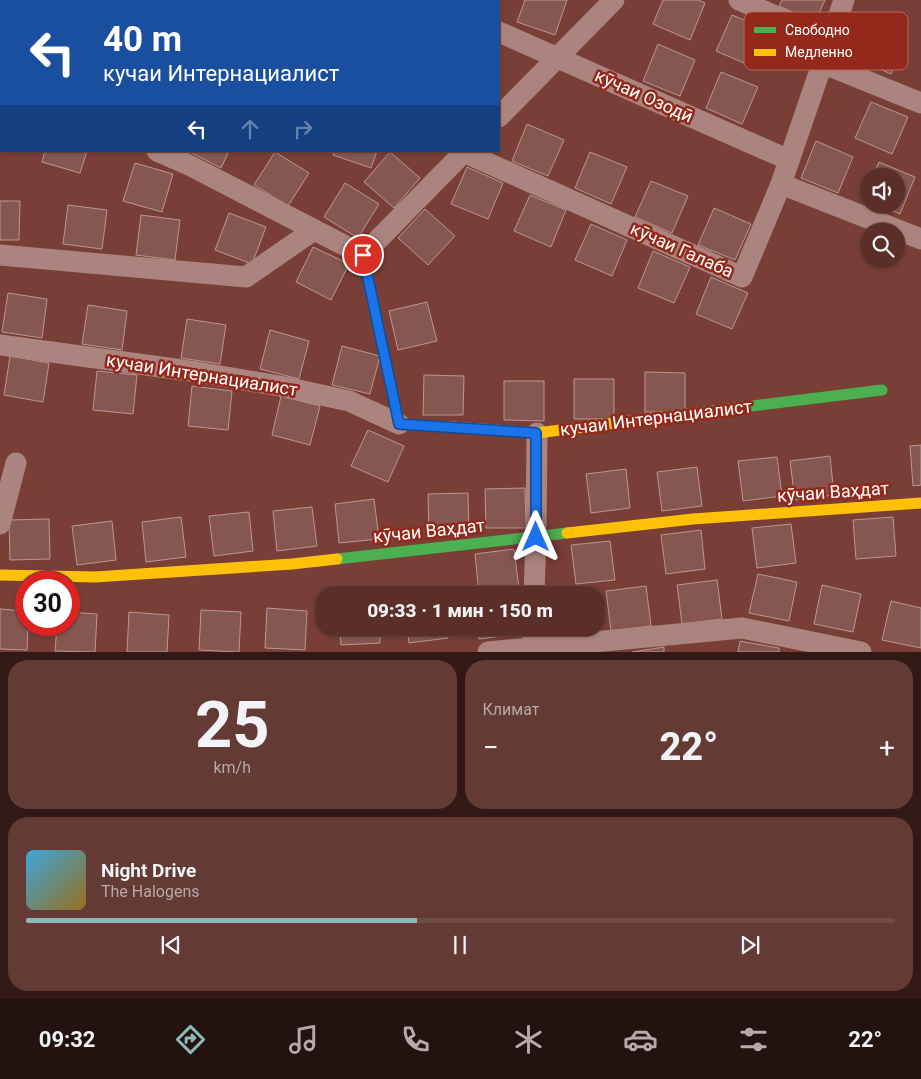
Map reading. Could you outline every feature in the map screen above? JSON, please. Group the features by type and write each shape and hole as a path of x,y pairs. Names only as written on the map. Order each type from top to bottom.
{"street":[{"path":"500,116 614,0"},
{"path":"739,0 766,12"},
{"name":"кӯчаи Галаба","path":"840,12 844,0"},
{"name":"кӯчаи Озодӣ","path":"500,32 789,160"},
{"name":"кӯчаи Галаба","path":"463,152 742,277 781,184 820,70"},
{"path":"839,70 921,103"},
{"path":"159,152 187,164 363,255"},
{"path":"363,255 463,152"},
{"path":"781,184 921,239"},
{"path":"0,255 246,277 314,230"},
{"path":"363,255 399,424"},
{"name":"кучаи Интернациалист","path":"0,345 198,372 286,387 349,401 399,424 536,433 882,390"},
{"path":"534,586 536,433"},
{"path":"0,524 16,463"},
{"name":"кӯчаи Ваҳдат","path":"0,575 95,577 292,564 692,519 921,503"},
{"path":"488,652 533,637 742,628 861,652"}],"building":[{"path":"525,0 567,0 555,35 517,22"},
{"path":"663,0 698,0 705,3 690,40 653,24"},
{"path":"782,0 825,0 820,12 792,12 779,6"},
{"path":"732,15 744,20 744,63 716,51"},
{"path":"658,44 695,60 680,96 643,81"},
{"path":"882,70 893,70 891,74"},
{"path":"721,72 758,87 742,124 706,108"},
{"path":"871,102 908,117 892,154 855,138"},
{"path":"527,124 564,140 548,176 512,161"},
{"path":"816,141 853,157 838,193 801,178"},
{"path":"45,152 87,152 80,173 42,162"},
{"path":"190,152 229,152 221,168"},
{"path":"275,152 309,173 288,206 254,185"},
{"path":"334,152 377,152 371,168 333,155"},
{"path":"390,152 420,178 394,208 364,182"},
{"path":"590,152 627,167 611,204 575,188"},
{"path":"879,162 893,168 876,168"},
{"path":"135,163 173,174 162,212 123,201"},
{"path":"467,167 503,183 488,219 451,204"},
{"path":"905,173 915,177 905,202"},
{"path":"651,181 688,196 672,233 635,217"},
{"path":"345,183 379,204 358,238 324,217"},
{"path":"530,195 566,210 551,247 514,231"},
{"path":"0,201 20,201 19,240 0,240"},
{"path":"68,205 107,210 102,249 63,244"},
{"path":"714,208 751,224 735,260 698,245"},
{"path":"425,209 455,236 428,265 398,238"},
{"path":"229,213 266,227 252,264 215,250"},
{"path":"141,215 180,220 175,260 136,255"},
{"path":"591,224 627,240 612,276 575,260"},
{"path":"313,247 349,264 331,300 296,282"},
{"path":"653,251 690,267 674,303 638,288"},
{"path":"711,277 748,293 732,329 696,314"},
{"path":"8,293 47,299 42,338 2,332"},
{"path":"427,302 437,341 398,350 389,311"},
{"path":"88,305 127,311 122,350 82,344"},
{"path":"187,319 226,325 220,364 181,358"},
{"path":"270,330 309,341 299,379 260,369"},
{"path":"342,346 380,356 370,394 332,385"},
{"path":"10,356 49,363 43,402 4,395"},
{"path":"97,371 137,375 133,414 93,410"},
{"path":"645,372 685,373 685,412 645,412"},
{"path":"424,375 464,376 463,415 423,415"},
{"path":"574,379 614,379 614,419 574,419"},
{"path":"504,381 544,381 544,421 504,420"},
{"path":"192,386 232,391 228,430 188,426"},
{"path":"281,396 320,406 310,445 272,435"},
{"path":"368,430 404,446 388,482 351,466"},
{"path":"921,445 921,485 913,486 910,446"},
{"path":"830,456 834,495 795,500 790,461"},
{"path":"777,457 782,496 743,501 738,461"},
{"path":"697,467 702,506 662,511 657,472"},
{"path":"626,469 630,508 591,513 586,474"},
{"path":"525,488 526,528 486,528 485,489"},
{"path":"468,493 469,533 429,534 428,494"},
{"path":"374,499 379,539 339,543 335,504"},
{"path":"312,507 317,546 277,551 273,511"},
{"path":"249,512 253,551 214,556 209,516"},
{"path":"181,517 186,557 146,562 142,522"},
{"path":"893,517 896,556 856,559 853,520"},
{"path":"49,519 50,559 10,560 9,520"},
{"path":"112,521 116,560 77,565 72,526"},
{"path":"791,524 796,563 757,568 752,528"},
{"path":"701,530 705,569 666,574 661,535"},
{"path":"610,541 615,580 576,584 571,545"},
{"path":"514,549 519,586 478,586 475,554"},
{"path":"758,574 797,582 789,621 749,613"},
{"path":"717,580 722,619 682,624 677,585"},
{"path":"822,585 861,594 853,632 814,624"},
{"path":"646,586 651,626 611,631 606,591"},
{"path":"891,601 921,608 921,648 882,640"},
{"path":"267,608 307,611 305,650 265,648"},
{"path":"0,609 15,610 15,636 28,636 27,650 0,649"},
{"path":"201,610 241,612 239,652 199,650"},
{"path":"129,612 169,615 167,652 127,652"},
{"path":"80,613 97,614 95,652 55,651 56,636 80,636"},
{"path":"340,636 380,636 380,643 341,645"},
{"path":"408,636 448,636 448,638 409,643"},
{"path":"479,636 503,636 479,639"},
{"path":"740,641 779,648 779,652 738,652"},
{"path":"664,647 664,652 632,652"}],"traffic: fast":[{"path":"363,255 399,424 452,427"},
{"path":"662,417 882,390"},
{"path":"337,559 567,533"}],"traffic: slow":[{"path":"452,427 537,433 662,417"},
{"path":"567,533 693,519 921,503"},
{"path":"0,575 95,577 292,564 337,559"}],"route":[{"path":"363,255 399,424 536,433 536,537"}]}
